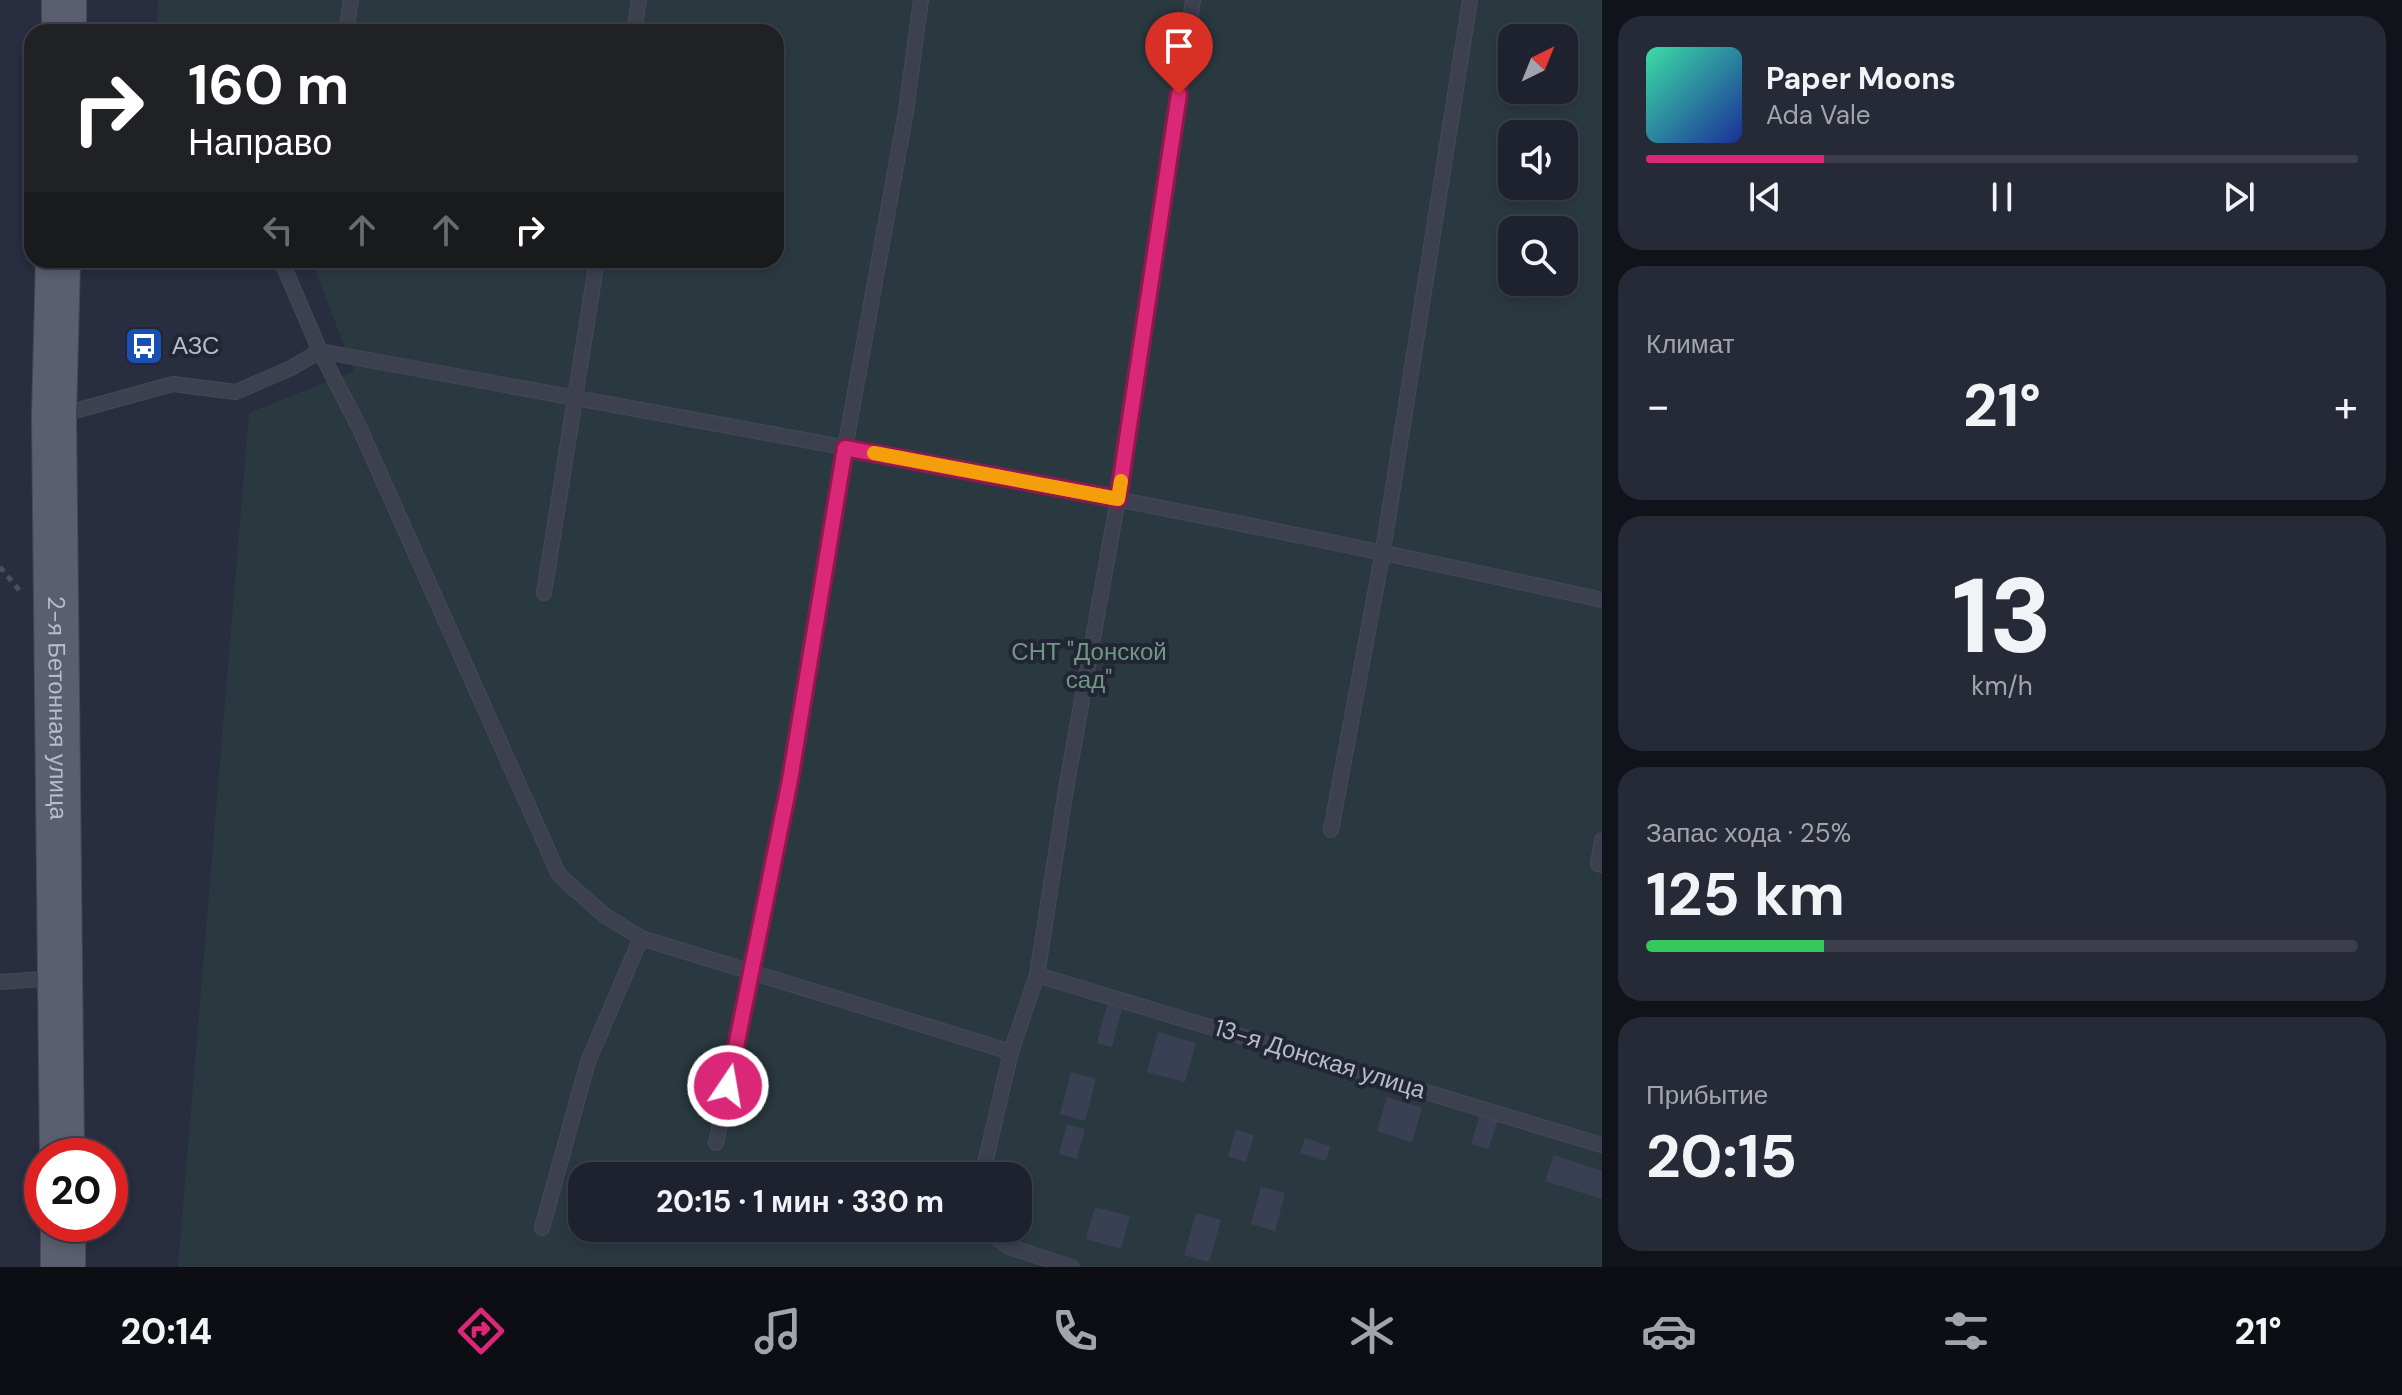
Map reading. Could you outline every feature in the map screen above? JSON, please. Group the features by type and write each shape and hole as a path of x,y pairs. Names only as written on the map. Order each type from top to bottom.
{"main road":[{"path":"64,0 64,24"},
{"name":"2-я Бетонная улица","path":"58,268 54,417 62,1138"},
{"path":"63,1242 63,1267"}],"lane":[{"path":"347,24 351,0"},
{"path":"635,24 639,0"},
{"path":"716,1143 790,780 903,126 921,0"},
{"path":"985,1162 1011,1052 1037,975 1066,789 1118,499 1193,0"},
{"path":"1331,830 1383,551 1470,0"},
{"path":"284,268 320,351 360,429 559,875 604,915 641,938 1011,1052"},
{"path":"544,593 596,268"},
{"path":"54,417 173,384 236,392 291,368 320,351 1118,499 1383,551 1602,600"},
{"path":"1602,840 1598,864 1602,865"},
{"path":"542,1228 588,1062 641,938"},
{"name":"13-я Донская улица","path":"1037,975 1602,1145"},
{"path":"0,982 60,978"},
{"path":"1002,1242 1072,1267"}],"path":[{"path":"0,567 18,591"}],"green space":[{"name":"СНТ \"Донской сад\"","path":"158,0 1602,0 1602,1267 178,1267 249,413 354,371 314,268 784,268 784,24 156,24"}],"building":[{"path":"1107,1005 1122,1009 1112,1047 1097,1043"},
{"path":"1158,1032 1196,1043 1185,1082 1147,1072"},
{"path":"1071,1072 1096,1079 1085,1121 1060,1114"},
{"path":"1387,1097 1422,1108 1412,1142 1377,1131"},
{"path":"1481,1111 1499,1117 1488,1149 1471,1144"},
{"path":"1067,1124 1085,1129 1077,1159 1059,1154"},
{"path":"1236,1129 1254,1135 1246,1162 1228,1156"},
{"path":"1305,1138 1330,1146 1326,1161 1300,1153"},
{"path":"1554,1155 1602,1171 1602,1199 1545,1181"},
{"path":"1261,1187 1285,1193 1275,1231 1251,1224"},
{"path":"1095,1207 1130,1216 1121,1249 1086,1239"},
{"path":"1196,1213 1221,1220 1209,1262 1184,1255"}],"slow traffic":[{"path":"874,453 1118,499 1121,481"}],"place":[{"name":"АЗС","path":"144,346"}],"route":[{"path":"728,1086 790,780 845,448 1118,499 1179,94"}]}
